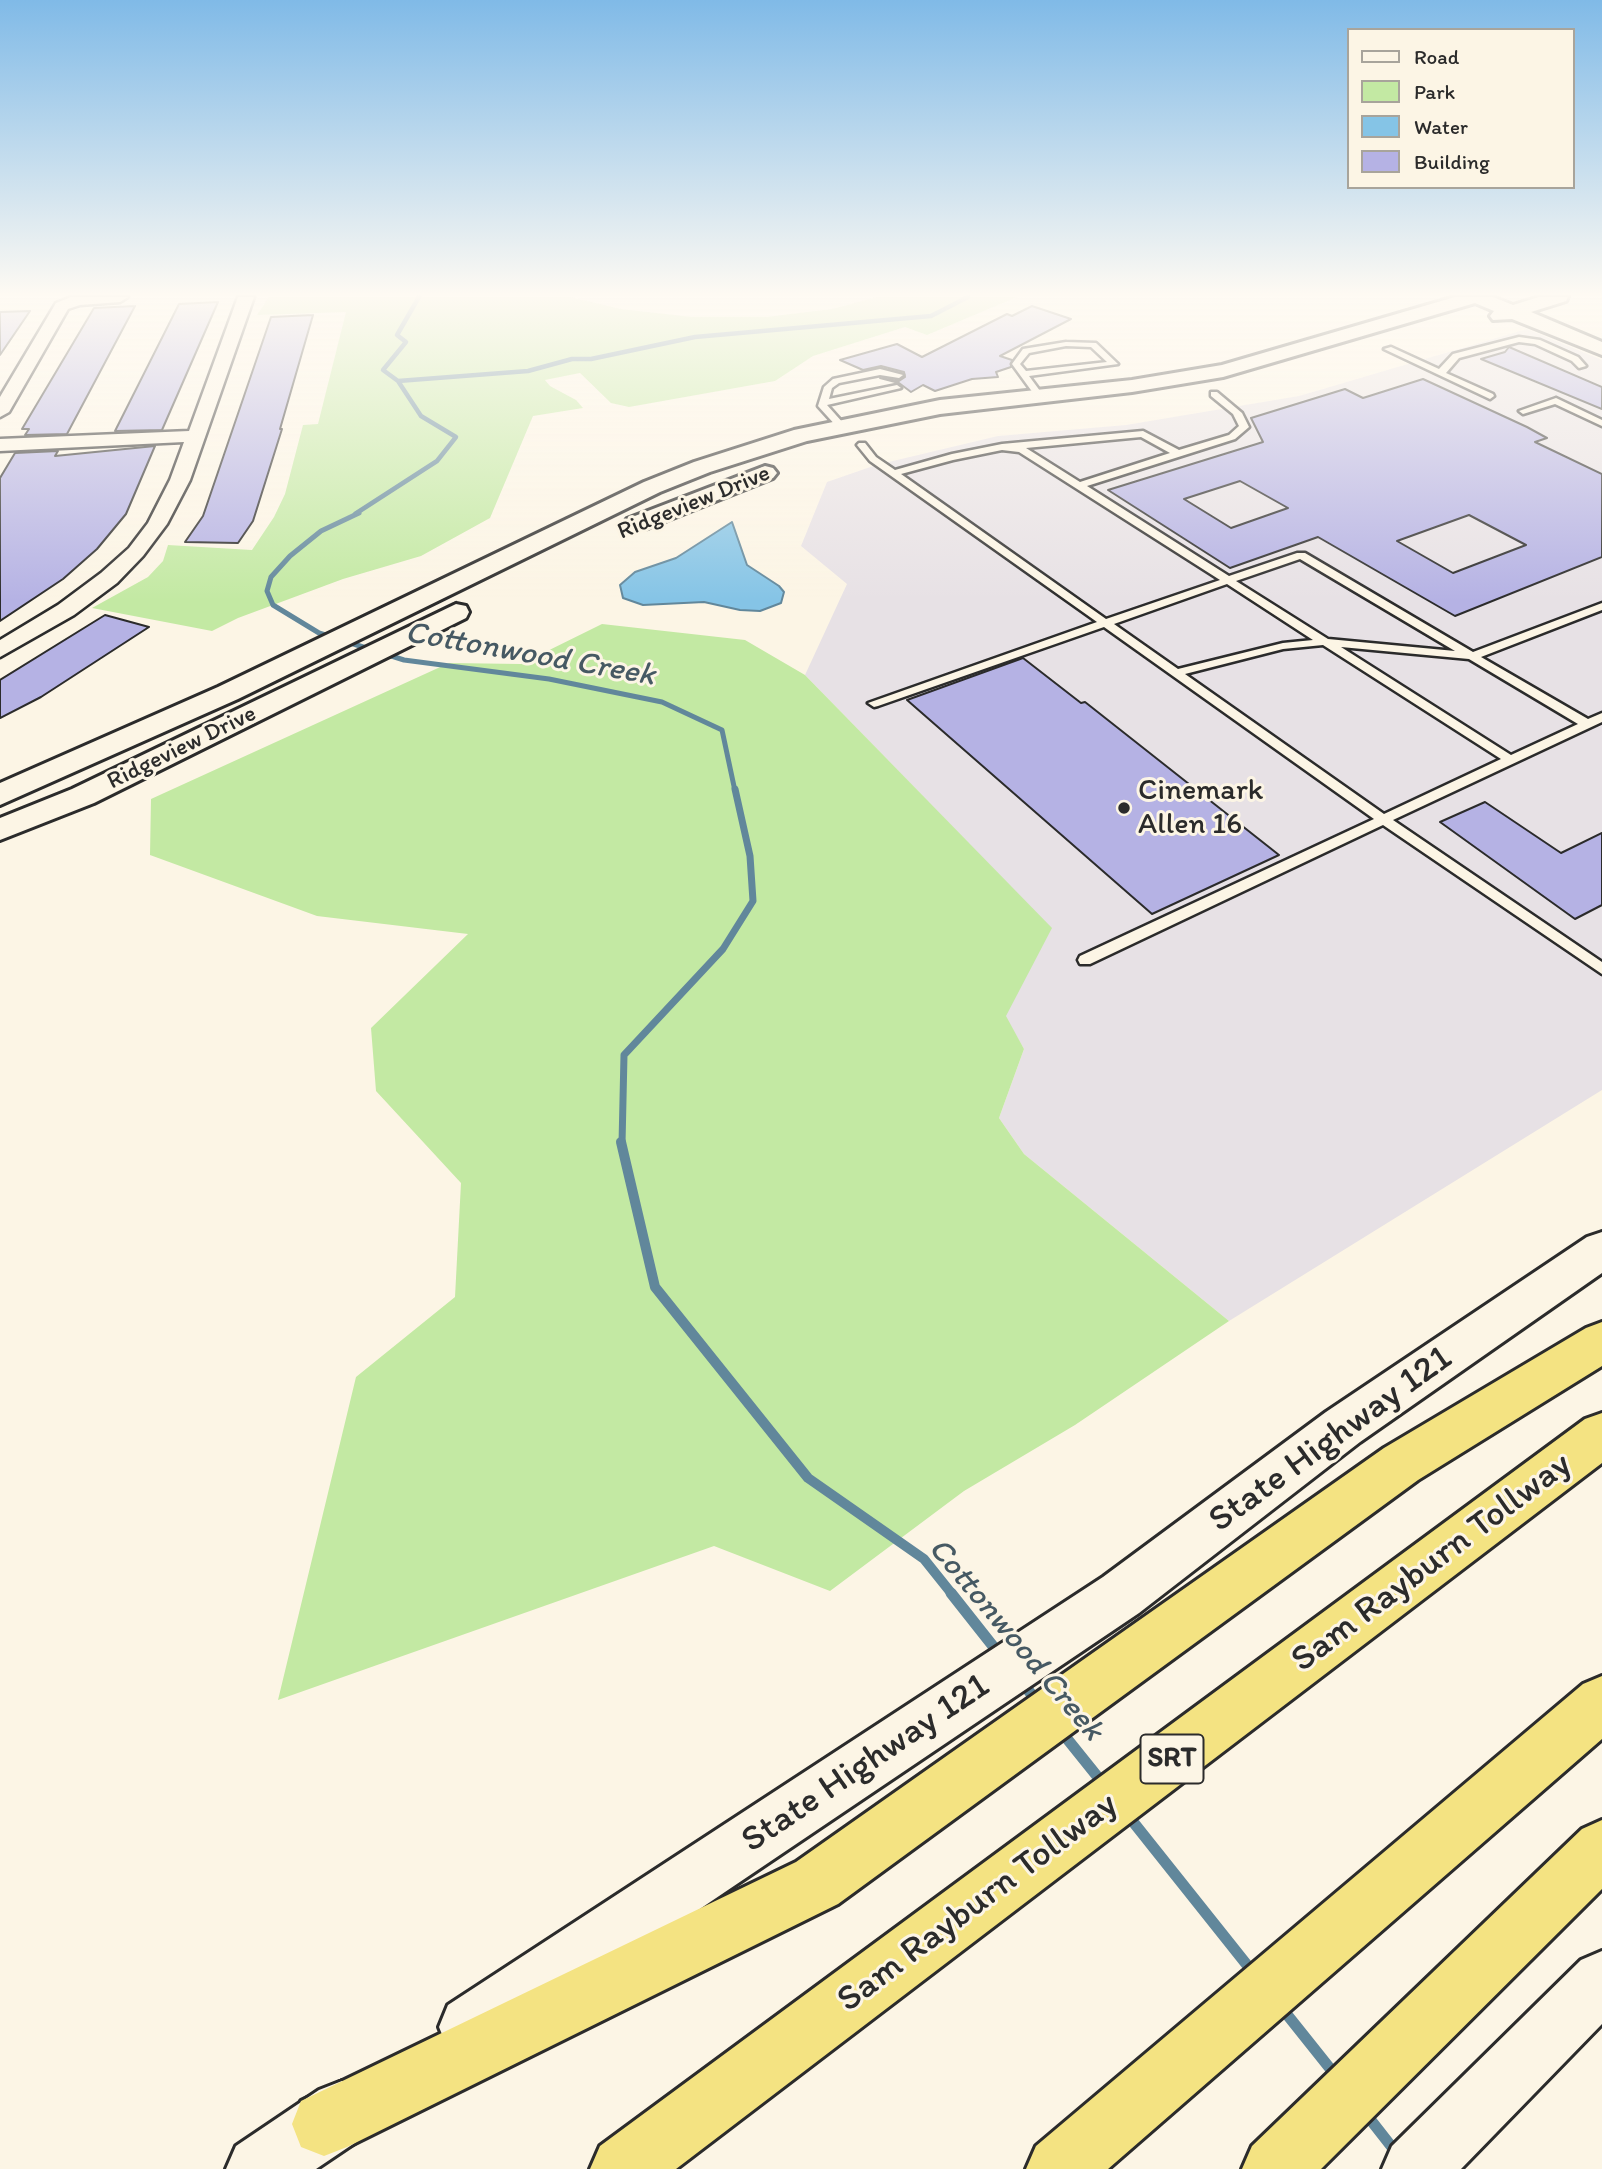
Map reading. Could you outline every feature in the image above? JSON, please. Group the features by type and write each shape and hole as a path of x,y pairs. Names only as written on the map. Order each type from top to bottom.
{"highway":[{"path":"324,2124 817,1883 1401,1464 1602,1342"},
{"name":"Sam Rayburn Tollway","path":"623,2169 1602,1435"},
{"path":"1059,2169 1602,1703"},
{"path":"1275,2169 1602,1849"}],"main road":[{"name":"Ridgeview Drive","path":"848,441 940,407 1012,398"},
{"name":"Ridgeview Drive","path":"0,795 228,693 688,472 768,445 848,441 1179,398"},
{"name":"Ridgeview Drive","path":"612,536 664,511 790,465"},
{"name":"Ridgeview Drive","path":"0,830 83,796 474,603"},
{"name":"State Highway 121","path":"259,2169 1121,1595 1343,1427 1602,1250"},
{"path":"1415,2169 1602,1981"}],"street":[{"path":"0,650 65,610 109,578 136,552 169,502 210,398"},
{"path":"0,445 196,436"}],"lane":[{"path":"824,398 824,410 848,441 1179,672 1384,820 1602,969"},
{"path":"822,403 846,398"},
{"path":"1078,486 1232,437 1244,427 1237,413 1219,398"},
{"path":"1523,411 1556,401 1602,423"},
{"path":"895,473 1002,447 1143,434 1178,453"},
{"path":"1002,447 1021,449 1511,760"},
{"path":"874,703 1301,555 1587,724"},
{"path":"1179,672 1283,646 1323,642 1472,656 1600,608"},
{"path":"1085,960 1602,717"}],"shaded area":[{"path":"1286,398 1602,398 1602,1090 1229,1321 1024,1154 999,1118 1024,1049 1005,1016 1051,928 805,675 847,584 801,546 827,482 876,465 998,436 1126,425"}],"green space":[{"path":"324,398 573,398 583,408 533,416 490,518 421,556 343,579 238,618 212,631 92,608 148,577 163,561 168,545 252,550 274,517 285,494 303,425 318,424"},
{"path":"606,398 678,398 629,407 611,403"},
{"path":"602,624 745,640 805,675 1052,928 1006,1016 1024,1049 999,1118 1024,1154 1229,1321 1075,1425 964,1491 830,1591 714,1546 278,1700 356,1377 455,1297 461,1183 376,1091 371,1028 468,934 317,916 150,855 151,799 449,663 521,664"}],"water":[{"path":"732,522 747,565 779,586 784,592 781,603 760,611 740,610 704,602 643,605 623,598 620,585 635,572 676,558"}],"building":[{"path":"40,398 86,398 67,434 25,435 29,429 22,429"},
{"path":"132,398 176,398 162,430 115,431"},
{"path":"243,398 289,398 253,521 238,543 185,542 203,516"},
{"path":"1315,398 1465,398 1547,438 1535,442 1602,474 1602,557 1455,616 1318,537 1230,568 1108,490 1263,442 1251,418","holes":["1240,481 1288,508 1231,528 1184,499","1469,515 1526,545 1453,573 1397,541"]},
{"path":"1576,398 1602,398 1602,409"},
{"path":"155,446 126,514 97,549 63,579 0,621 0,478 15,453 58,451 55,456"},
{"path":"105,615 149,627 41,697 0,718 0,680"},
{"name":"Cinemark Allen 16","path":"1023,658 1081,703 1085,702 1279,855 1152,914 907,700"},
{"path":"1485,802 1561,853 1602,833 1602,905 1575,919 1440,822"}],"waterway":[{"name":"Cottonwood Creek","path":"355,514 437,461 456,437 421,416 409,398"},
{"name":"Cottonwood Creek","path":"359,513 321,531 290,556 271,577 267,591 273,605 319,633 404,660 549,679 662,702 722,730 735,791"},
{"name":"Cottonwood Creek","path":"622,1144 624,1055 723,949 753,901 750,856 735,789"},
{"name":"Cottonwood Creek","path":"621,1142 655,1287 808,1478 924,1559 952,1594"},
{"name":"Cottonwood Creek","path":"951,1593 1000,1655"},
{"name":"Cottonwood Creek","path":"1021,1681 1039,1704"},
{"name":"Cottonwood Creek","path":"1060,1730 1105,1786"},
{"name":"Cottonwood Creek","path":"1126,1813 1255,1975"},
{"name":"Cottonwood Creek","path":"1281,2007 1336,2076"},
{"name":"Cottonwood Creek","path":"1366,2114 1409,2169"}],"place":[{"name":"Cinemark Allen 16","path":"1124,808"}]}
